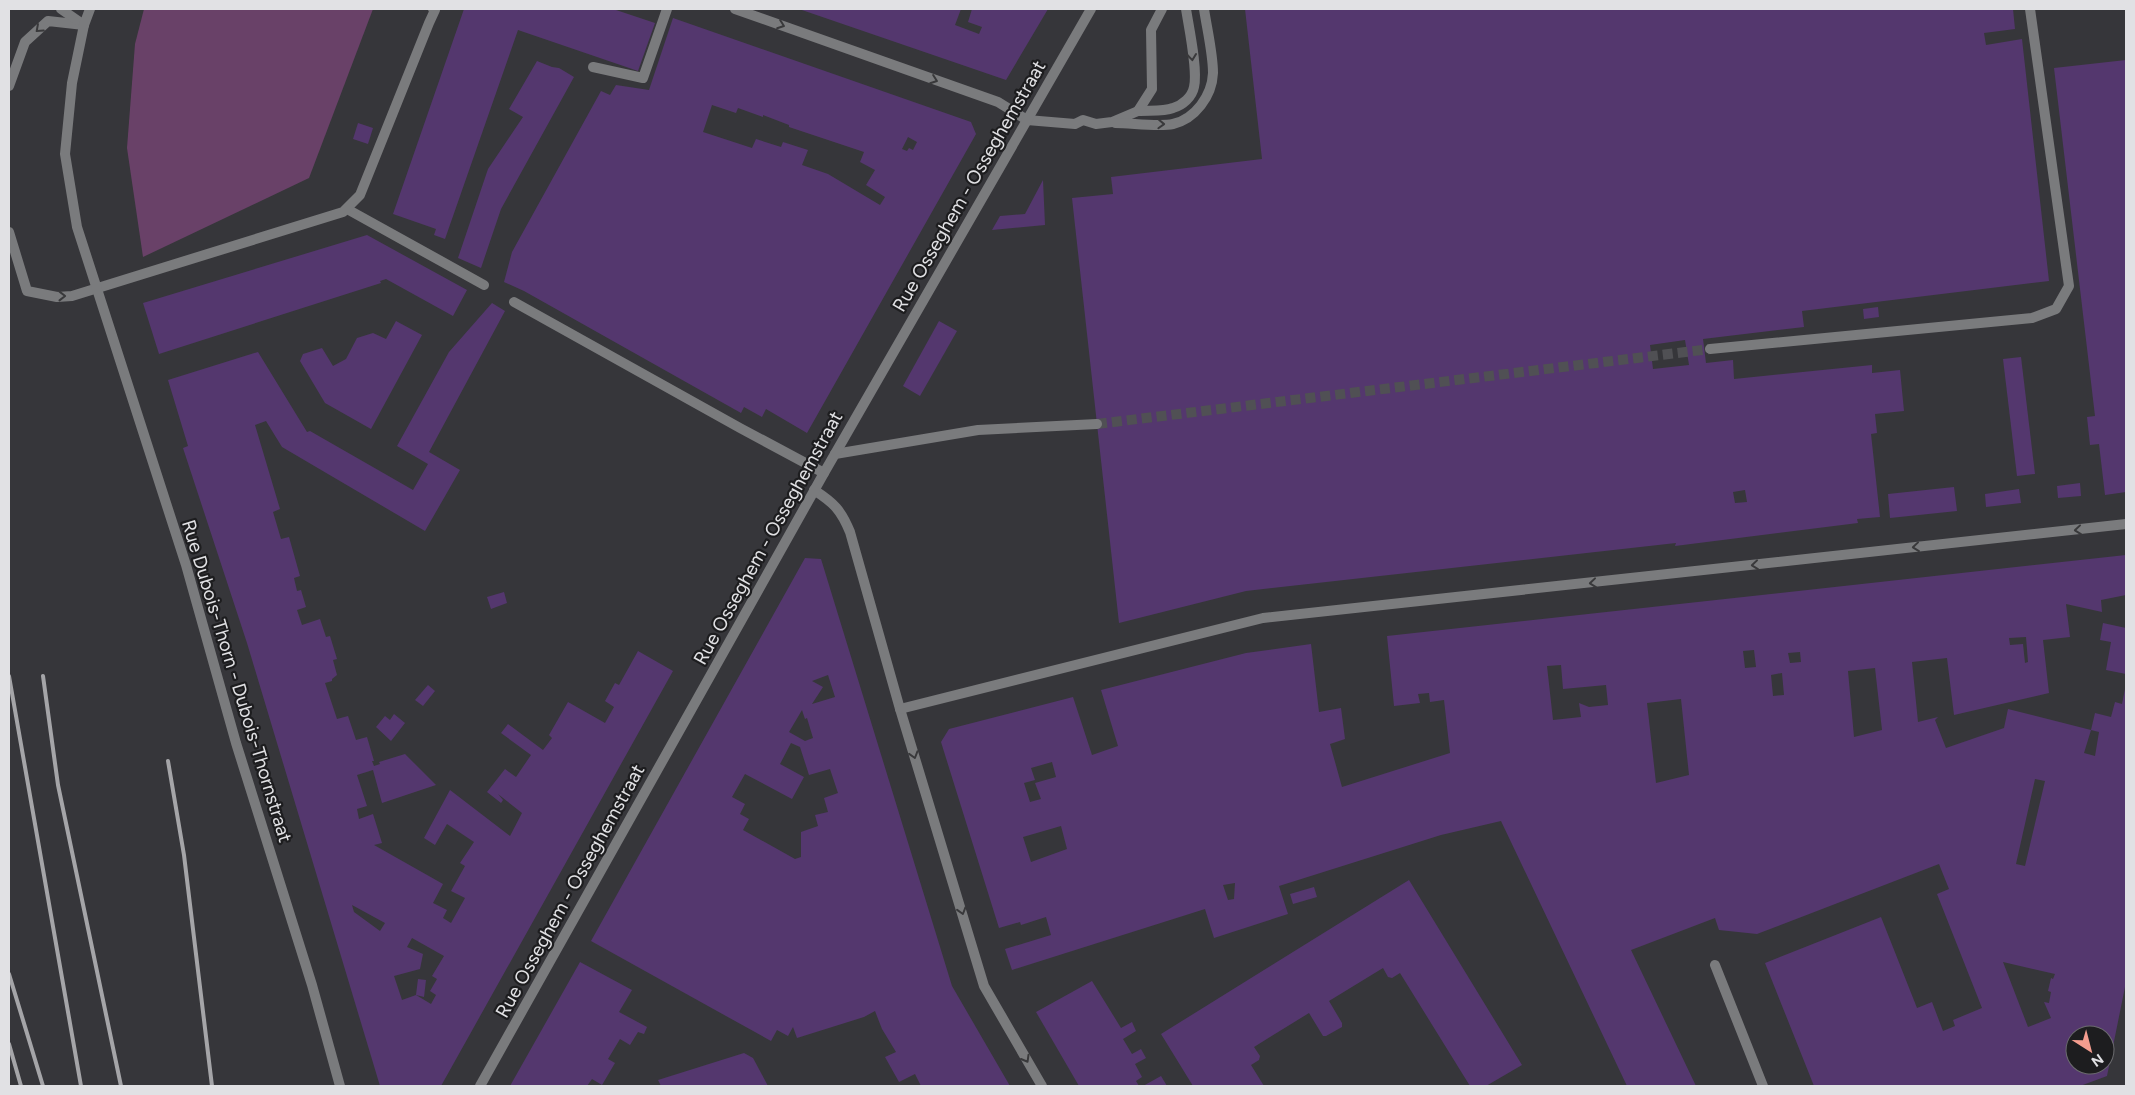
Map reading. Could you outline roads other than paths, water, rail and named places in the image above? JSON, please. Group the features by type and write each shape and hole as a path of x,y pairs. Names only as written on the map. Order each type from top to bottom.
{"street":[{"path":"61,9 84,25"},
{"name":"Rue Dubois-Thorn - Dubois-Thornstraat","path":"90,9 84,25 72,83 65,154 77,227 186,565 236,743 312,985 340,1086"},
{"path":"9,232 27,290 57,297 72,296 343,212 360,195 433,9"},
{"path":"593,67 643,78 667,9"},
{"path":"735,9 998,102 1027,120 1075,124 1084,120 1096,124 1112,122 1172,124 1186,119 1197,110 1208,94 1213,74 1204,9"},
{"name":"Rue Osseghem - Osseghemstraat","path":"480,1086 814,490 1090,9"},
{"path":"1138,111 1152,89 1151,30 1162,9"},
{"path":"1112,122 1138,111 1170,109 1188,100 1194,88 1195,76 1186,9"},
{"path":"1710,349 2032,318 2056,309 2069,286 2030,9"},
{"path":"9,86 25,42 48,20 84,25"},
{"path":"347,209 484,285"},
{"path":"514,302 824,473"},
{"path":"835,454 978,430 1097,424"},
{"path":"814,490 834,503 843,516 984,986 1042,1086"},
{"path":"900,709 1263,618 2126,524"},
{"path":"1715,965 1762,1086"}],"tunnel":[{"path":"1097,424 1710,349"}],"railway":[{"path":"9,676 81,1086"},
{"path":"43,676 58,785 121,1086"},
{"path":"168,761 184,855 212,1086"},
{"path":"9,974 43,1086"},
{"path":"9,1044 21,1086"}]}
